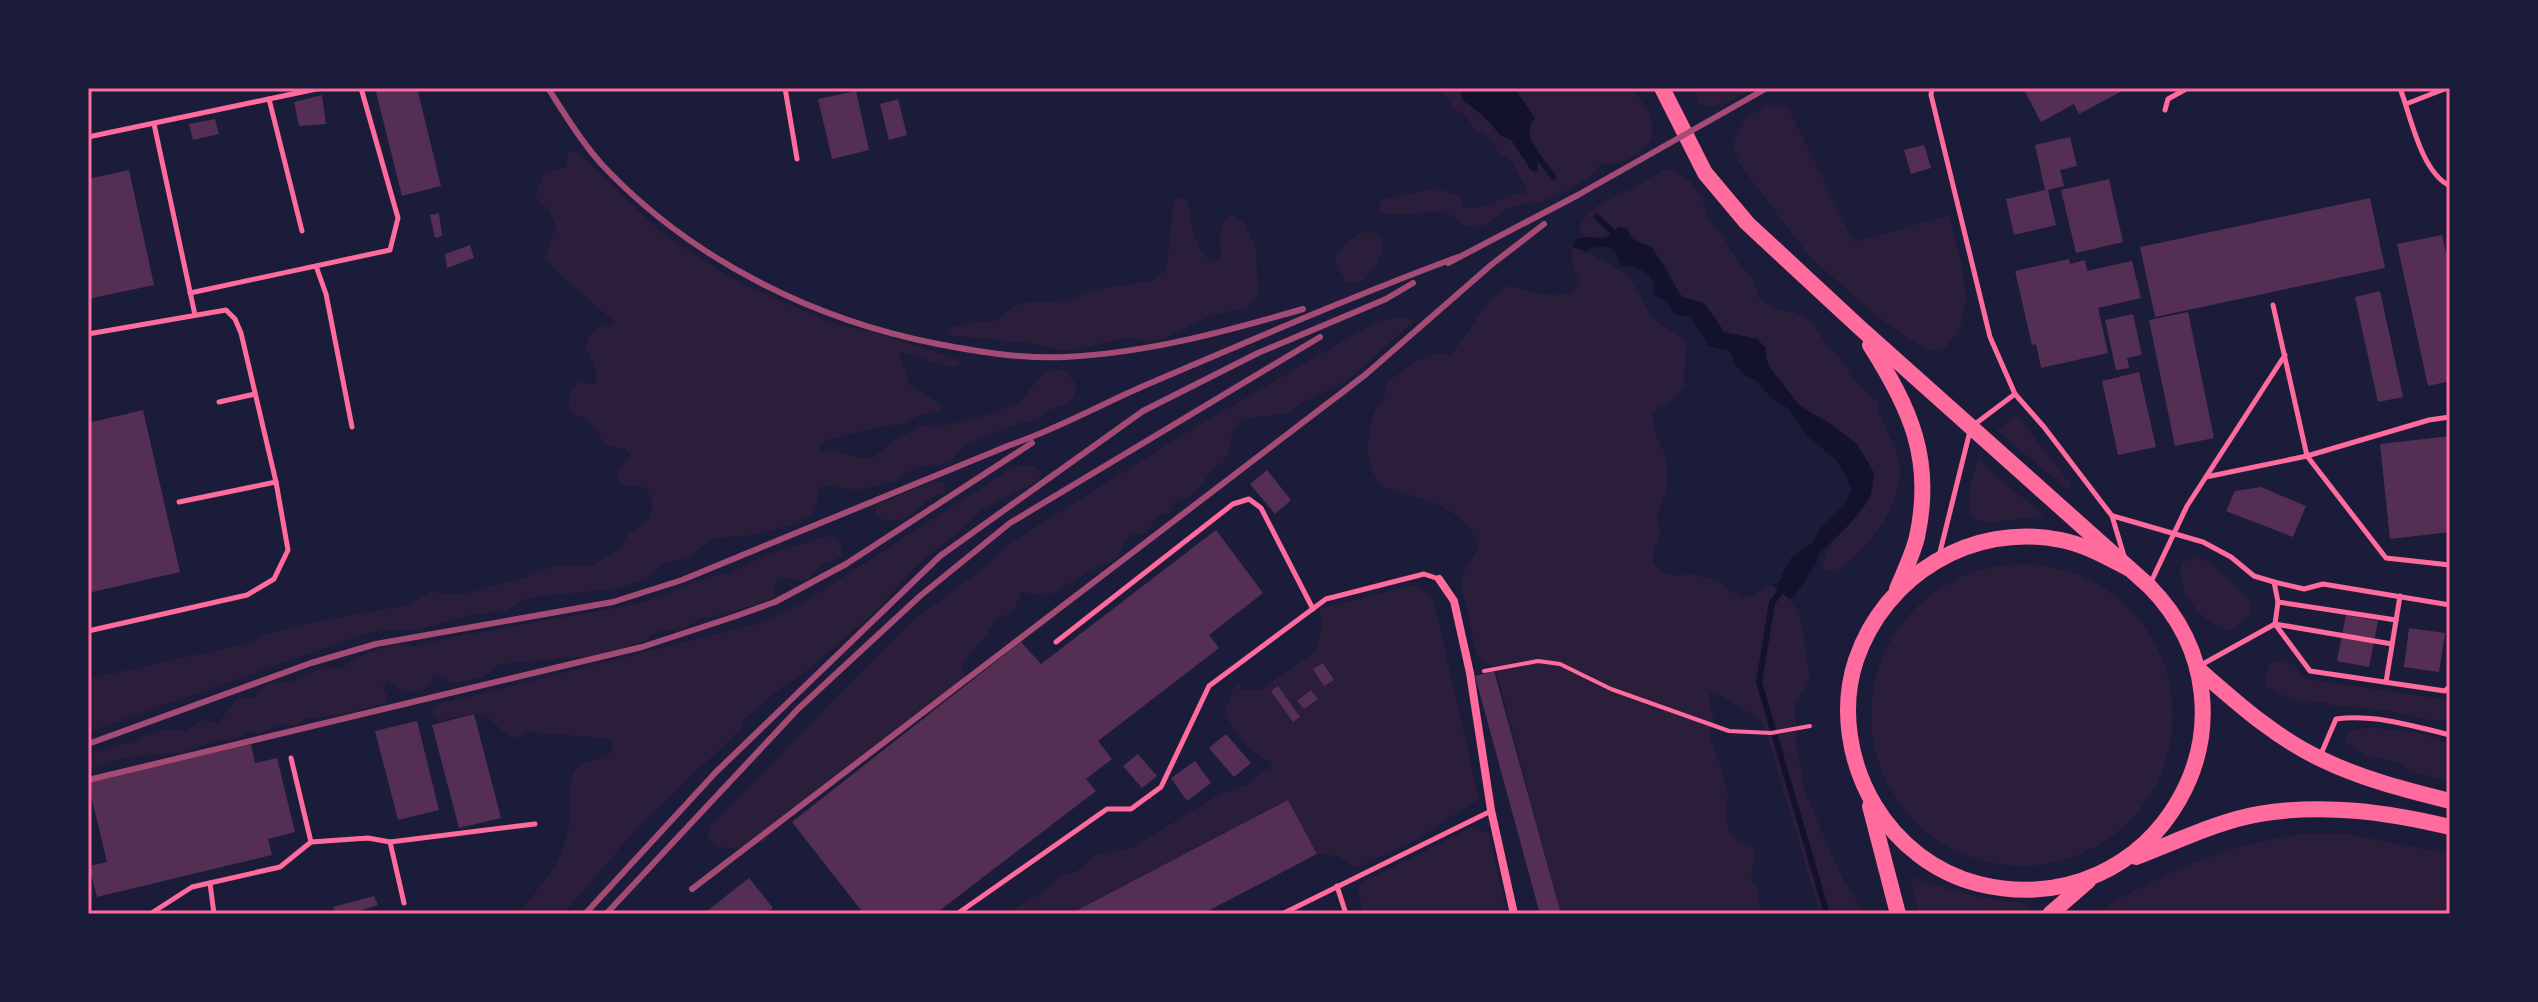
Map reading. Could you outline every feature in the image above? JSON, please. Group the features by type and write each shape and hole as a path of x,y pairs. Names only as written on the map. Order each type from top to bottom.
{"main road":[{"path":"1662,88 1705,173 1747,223 2149,586 2175,618 2188,643 2202,692 2203,726 2195,765 2170,815 2149,840 2120,863"},
{"path":"1858,326 1898,390 1921,451 1923,497 1916,539 1896,592 1867,633 1855,662 1850,688 1849,736 1859,775 1883,819 1904,843 1954,875 1999,889 2031,890 2063,886 2094,877"},
{"path":"1896,592 1939,559 1968,545 2007,537 2037,536 2088,547 2128,568"},
{"path":"2197,668 2249,713 2319,759 2396,788 2450,801"},
{"path":"1867,793 1898,914"},
{"path":"2050,914 2094,877 2120,863 2223,824 2271,813 2345,810 2396,815 2450,827"}],"street":[{"path":"1439,579 1454,601 1470,673 1491,810 1514,914"}],"lane":[{"path":"88,137 321,88"},
{"path":"190,293 390,250 398,218 361,88"},
{"path":"785,88 797,159"},
{"path":"1932,88 1990,337 2015,394 2112,516 2128,568"},
{"path":"2165,110 2168,99 2188,88"},
{"path":"2400,88 2429,168 2450,186"},
{"path":"2406,104 2447,88"},
{"path":"269,99 302,231"},
{"path":"154,124 195,315"},
{"path":"316,266 326,294 352,427"},
{"path":"2273,305 2307,456 2386,558 2450,565"},
{"path":"88,334 226,310 235,319 241,333 276,482 288,550 274,579 247,595 88,631"},
{"path":"2149,586 2187,506 2285,354"},
{"path":"219,402 255,394"},
{"path":"1939,559 1971,427 2015,394"},
{"path":"2205,477 2307,456 2429,420 2450,417"},
{"path":"179,502 276,482"},
{"path":"1056,642 1233,504 1249,499 1261,508 1313,609"},
{"path":"2112,516 2203,542 2231,557 2254,576 2274,582 2304,589 2323,584 2450,605"},
{"path":"957,914 1107,809 1131,809 1161,787 1209,686 1330,596 1424,574 1439,579"},
{"path":"2274,582 2278,602 2275,624 2310,671 2445,691 2450,686"},
{"path":"2386,682 2400,596"},
{"path":"2278,602 2396,620"},
{"path":"2197,668 2275,624 2392,644"},
{"path":"2319,759 2336,719 2377,720 2450,735"},
{"path":"291,758 311,842"},
{"path":"1282,914 1491,810"},
{"path":"150,914 192,887 280,867 311,842 368,838 390,842 535,824"},
{"path":"390,842 404,903"},
{"path":"210,883 214,914"},
{"path":"1337,886 1346,914"}],"path":[{"path":"1470,673 1538,661 1560,664 1611,689 1729,731 1771,733 1810,726"}],"shaded area":[{"path":"1437,88 1460,90 1461,98 1512,141 1531,170 1539,165 1530,135 1535,117 1514,88 1629,88 1651,118 1652,137 1638,153 1616,164 1601,164 1590,176 1565,191 1540,202 1511,207 1480,227 1469,227 1442,212 1396,215 1381,212 1379,203 1382,200 1436,188 1460,196 1464,207 1474,208 1515,194 1524,194 1527,190 1511,160 1499,153 1488,136 1474,129 1466,116 1453,108 1446,95"},
{"path":"1456,88 1514,88 1535,118 1530,136 1538,170 1531,170 1512,141 1500,135 1482,114 1463,101 1460,90"},
{"path":"1692,88 1754,88 1728,102 1707,106 1700,104"},
{"path":"1767,105 1787,105 1854,242 1950,215 1966,300 1962,322 1945,348 1931,351 1909,339 1873,313 1811,258 1739,164 1733,144 1746,118"},
{"path":"569,151 577,152 663,234 743,285 835,324 869,331 958,359 960,365 948,367 899,351 910,385 942,405 941,410 918,416 902,425 889,425 830,439 819,445 820,451 874,457 892,441 924,425 947,425 991,414 1019,402 1042,375 1053,368 1068,373 1077,386 1074,396 1037,421 1019,423 982,437 967,444 950,461 916,467 895,481 862,489 827,485 820,488 811,516 788,526 748,536 714,538 688,558 663,564 646,579 621,588 527,598 506,611 469,615 421,629 385,630 359,636 88,732 88,679 245,644 269,633 308,623 408,605 430,592 461,595 523,578 553,566 593,565 620,549 628,534 648,520 653,504 646,488 619,484 616,475 630,455 625,448 608,445 591,424 569,410 569,397 581,381 594,385 595,368 587,341 602,324 609,326 615,322 545,258 556,225 548,209 535,197 543,174 566,167"},
{"path":"1664,170 1674,171 1691,182 1702,197 1707,217 1721,233 1740,265 1753,278 1759,298 1776,310 1795,312 1812,322 1827,346 1842,359 1851,376 1878,403 1900,466 1896,496 1869,541 1846,565 1834,572 1823,569 1828,550 1865,505 1874,473 1857,444 1800,406 1771,369 1766,359 1766,348 1757,339 1724,332 1707,309 1682,297 1663,263 1647,248 1619,227 1607,236 1595,239 1585,237 1578,228 1595,208"},
{"path":"1186,199 1189,207 1196,242 1211,261 1221,255 1220,233 1226,218 1230,214 1244,223 1256,248 1258,293 1248,308 1212,315 1163,339 1126,338 1078,349 1059,350 1035,344 948,335 949,328 994,322 1013,307 1024,303 1068,300 1093,290 1155,280 1167,265 1173,206 1175,200"},
{"path":"1619,227 1627,228 1632,239 1652,247 1682,297 1704,303 1724,332 1757,339 1766,348 1766,359 1771,369 1800,406 1857,444 1874,473 1871,495 1865,505 1820,552 1816,564 1793,598 1789,599 1772,585 1779,582 1790,559 1813,542 1819,530 1845,504 1851,489 1845,474 1836,460 1806,435 1788,408 1772,399 1756,380 1744,375 1734,363 1730,351 1709,346 1691,317 1675,314 1666,301 1655,296 1653,281 1648,274 1634,267 1621,266 1611,248 1589,248 1586,252 1573,247 1576,240 1606,238"},
{"path":"1371,231 1381,236 1382,249 1378,260 1364,281 1346,283 1335,259 1337,254 1349,240"},
{"path":"1573,247 1628,274 1653,319 1686,340 1684,388 1670,403 1652,414 1655,432 1667,459 1667,489 1657,516 1660,535 1653,552 1653,562 1659,570 1675,576 1690,574 1718,580 1743,597 1772,585 1794,606 1801,623 1809,673 1808,683 1795,706 1797,755 1804,790 1842,877 1865,914 1820,914 1765,729 1761,721 1716,692 1710,693 1709,697 1714,721 1709,734 1728,798 1728,826 1732,836 1750,844 1755,852 1751,881 1759,891 1759,905 1766,914 1561,914 1495,666 1484,662 1476,654 1462,575 1479,546 1467,525 1450,511 1383,486 1371,468 1368,447 1372,419 1388,383 1424,357 1450,355 1483,310 1507,286 1549,295 1574,291 1578,280 1571,259"},
{"path":"1405,317 1415,320 1347,381 1285,414 1249,418 1238,423 1223,462 1214,468 1195,492 1175,502 1170,512 1158,515 1146,533 1134,534 1126,541 1116,560 1045,596 1021,592 1014,611 994,621 965,660 962,667 966,676 962,686 937,709 894,733 829,782 763,842 739,849 727,848 715,846 707,837 711,826 908,624 981,570 1009,544 1187,432 1372,324"},
{"path":"2017,415 2071,485 2067,489 1996,430"},
{"path":"1979,459 2045,516 1987,523 1973,519 1969,505 1970,489"},
{"path":"1034,466 1042,472 1037,482 984,508 915,567 877,610 797,679 786,684 743,720 740,730 639,826 563,914 517,914 550,872 563,848 574,772 612,751 613,739 527,732 516,738 506,734 485,716 475,714 439,721 431,712 439,704 753,625 801,604 1012,468"},
{"path":"941,481 946,486 944,493 932,497 907,518 887,522 876,515 874,507 877,504"},
{"path":"827,536 838,538 842,556 822,565 810,578 802,581 780,577 775,583 774,598 726,614 699,619 683,630 658,631 645,641 592,656 500,664 481,678 455,683 434,675 427,688 417,693 400,690 388,680 382,686 387,695 386,703 306,719 295,726 278,724 260,734 251,731 233,740 220,740 182,753 129,757 88,769 88,755 119,744 132,743 158,731 186,731 202,720 218,723 239,696 254,699 270,683 290,682 325,667 341,668 357,657 387,646 415,646 641,603 711,576 728,574 766,555"},
{"path":"2196,555 2228,578 2249,601 2249,615 2230,630 2220,628 2201,615 2182,584 2182,563"},
{"path":"2022,564 2051,567 2080,576 2106,590 2129,608 2147,631 2161,657 2170,686 2173,715 2170,744 2161,773 2147,799 2129,822 2106,840 2080,854 2051,863 2022,866 1993,863 1964,854 1938,840 1915,822 1897,799 1883,773 1874,744 1871,715 1874,686 1883,657 1897,631 1915,608 1938,590 1964,576 1993,567"},
{"path":"1412,585 1433,597 1479,799 1414,841 1355,868 1339,856 1317,854 1288,800 1070,914 1004,914 1042,893 1060,876 1077,871 1092,856 1131,848 1220,794 1248,784 1261,772 1272,770 1271,762 1250,748 1228,719 1225,712 1233,690 1239,683 1243,690 1260,690 1315,652 1322,625 1319,609"},
{"path":"2283,659 2293,664 2306,679 2450,700 2450,720 2431,720 2318,701 2294,701 2268,689 2264,679 2270,663"},
{"path":"2354,729 2415,732 2450,744 2450,781 2409,771 2400,763 2368,756 2346,743 2347,734"},
{"path":"1472,827 1489,833 1507,914 1363,914 1358,890 1361,883"},
{"path":"2311,833 2348,834 2450,854 2450,914 2099,914 2108,905 2133,891 2206,858 2256,843"},
{"path":"1913,877 1967,894 2024,903 2030,910 2027,914 1919,914 1912,889"}],"building":[{"path":"375,88 417,88 441,186 402,196"},
{"path":"2023,88 2128,88 2079,114 2074,104 2041,122"},
{"path":"856,91 869,150 832,159 818,99"},
{"path":"322,95 326,124 299,126 294,102"},
{"path":"898,99 907,135 889,140 880,104"},
{"path":"215,119 219,134 193,140 189,124"},
{"path":"2070,137 2077,166 2060,170 2064,186 2048,190 2056,225 2014,235 2006,199 2045,190 2035,145"},
{"path":"1924,145 1931,168 1911,174 1904,150"},
{"path":"129,170 154,285 88,299 88,179"},
{"path":"2109,179 2123,242 2076,253 2061,190"},
{"path":"2370,198 2385,268 2155,317 2140,247"},
{"path":"439,213 442,236 435,238 430,215"},
{"path":"2442,235 2446,253 2450,252 2450,381 2428,386 2397,244"},
{"path":"470,245 474,258 447,268 445,254"},
{"path":"2069,259 2070,264 2085,260 2087,271 2132,261 2141,298 2098,308 2108,353 2041,368 2036,344 2032,345 2015,271"},
{"path":"2380,291 2403,397 2378,402 2355,297"},
{"path":"2188,312 2214,438 2175,446 2149,320"},
{"path":"2133,314 2142,355 2127,358 2129,368 2116,370 2105,320"},
{"path":"2139,372 2156,447 2118,455 2102,381"},
{"path":"143,410 180,572 88,593 88,423"},
{"path":"2450,436 2450,532 2390,539 2380,444"},
{"path":"1267,470 1291,500 1275,514 1250,484"},
{"path":"2261,487 2306,506 2293,537 2226,511 2235,491"},
{"path":"1216,530 1263,593 1209,635 1219,648 1098,741 1112,759 1086,779 1096,791 935,914 864,914 792,822 1021,642 1041,664"},
{"path":"2346,615 2378,621 2369,667 2337,661"},
{"path":"2409,628 2445,633 2439,672 2404,667"},
{"path":"1323,663 1334,680 1324,686 1313,669"},
{"path":"1494,671 1561,914 1540,914 1475,676"},
{"path":"1278,686 1300,717 1293,722 1271,691"},
{"path":"1311,690 1318,699 1304,709 1297,701"},
{"path":"474,714 501,818 459,828 432,725"},
{"path":"417,721 439,810 398,820 375,731"},
{"path":"1226,734 1251,763 1234,777 1209,748"},
{"path":"251,744 255,763 277,758 295,832 268,839 272,855 97,897 89,866 107,862 88,783"},
{"path":"1138,754 1157,776 1142,788 1123,766"},
{"path":"1195,761 1211,783 1187,801 1171,778"},
{"path":"1288,800 1317,854 1202,914 1070,914"},
{"path":"749,878 773,908 765,914 710,914 707,911"},
{"path":"374,896 378,905 350,914 335,914 333,907"}],"waterway":[{"path":"1527,141 1553,177"},
{"path":"1597,217 1618,237"},
{"path":"1783,587 1772,603 1759,682 1827,914"}],"railway":[{"path":"548,88 600,163 643,204 680,233 760,283 847,320 938,344 985,352 1065,357 1156,346 1303,309"},
{"path":"1448,263 1578,195 1767,88"},
{"path":"692,889 1365,375 1491,265 1544,224"},
{"path":"88,744 311,663 376,644 613,602 682,580 1458,257"},
{"path":"585,914 716,772 940,556 1143,411 1258,353 1386,299 1413,283"},
{"path":"606,914 798,709 920,596 1010,523 1320,337"},
{"path":"88,780 642,647 736,616 775,602 846,564 1032,443"}]}
